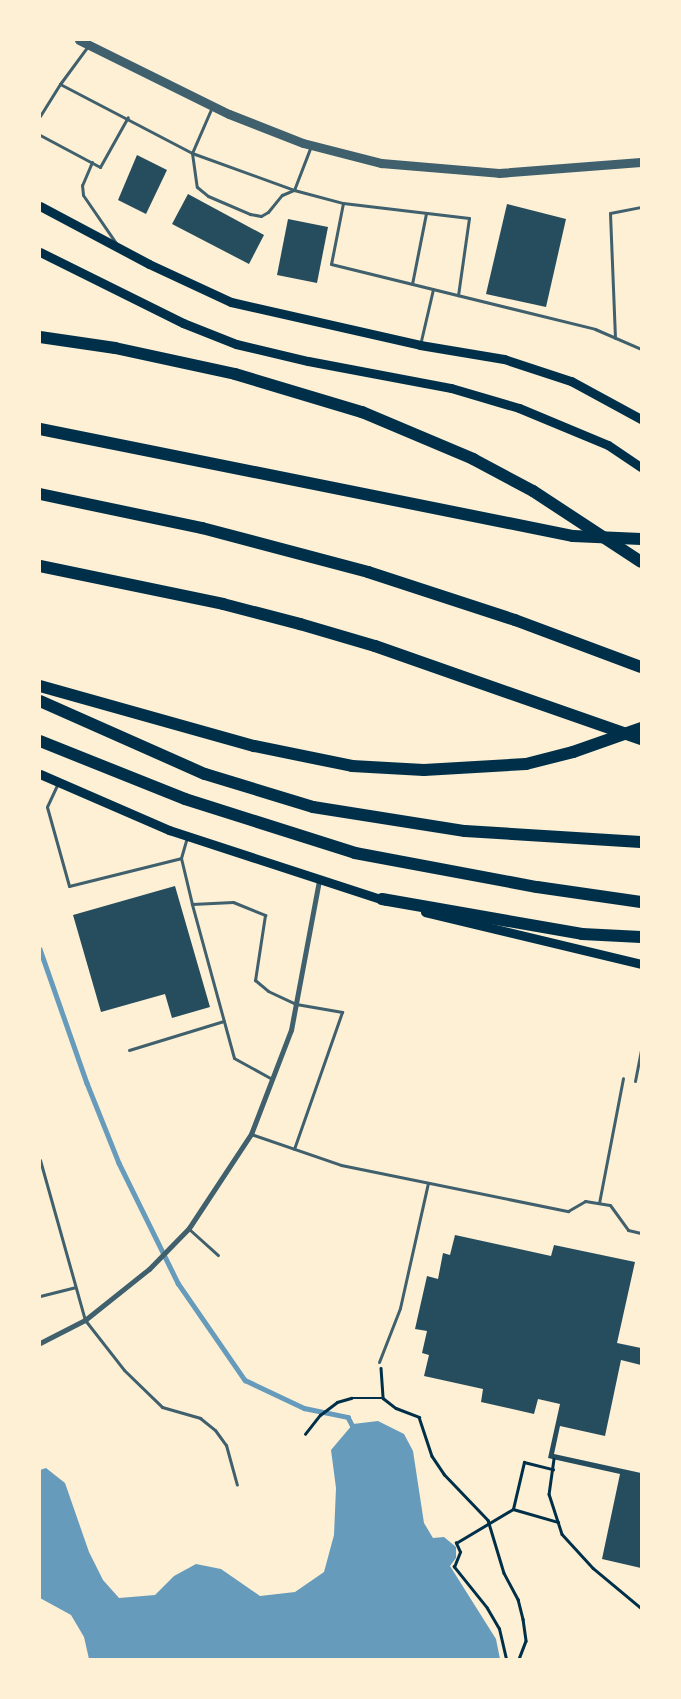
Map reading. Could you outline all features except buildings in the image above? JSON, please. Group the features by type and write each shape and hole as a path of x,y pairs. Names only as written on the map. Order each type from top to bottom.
{"highway":[{"path":"40,337 115,348 235,374 362,412 412,431 490,468 533,491 641,562"},
{"path":"40,429 573,536 641,539"},
{"path":"40,494 202,528 368,572 515,620 641,667"},
{"path":"40,566 223,604 300,624 402,655 641,739"},
{"path":"40,686 254,746 352,766 424,770 526,764 573,752 641,728"},
{"path":"40,701 205,774 313,807 465,830 641,842"},
{"path":"40,741 185,800 355,853 537,887 641,902"},
{"path":"382,900 582,934 641,938"}],"main road":[{"path":"40,206 149,264 231,302 420,344 504,359 544,371 612,401 641,419"},
{"path":"40,252 183,323 236,344 308,361 451,388 519,408 608,445 641,467"},
{"path":"40,774 187,836 382,900 468,924 641,964"}],"street":[{"path":"79,40 212,106 312,145 381,163 449,170 547,171 641,162"},
{"path":"40,1343 85,1320 149,1268 189,1228 251,1134 291,1030 319,880"}],"lane":[{"path":"40,116 60,84 89,46"},
{"path":"60,84 128,117 192,153 294,190 343,203 469,218 458,295"},
{"path":"212,106 192,153 197,187 208,196 250,214 261,216 282,195 294,190 312,145"},
{"path":"40,135 100,166 128,117"},
{"path":"92,162 82,186 83,195 88,208 118,246"},
{"path":"343,203 331,264 595,329 641,349"},
{"path":"615,338 610,213 641,207"},
{"path":"412,284 426,213"},
{"path":"420,344 433,289"},
{"path":"59,782 47,807 69,886 181,858"},
{"path":"187,836 181,858 234,1058 272,1079"},
{"path":"192,904 232,902 265,915 255,980 268,991 296,1004 342,1012 294,1149"},
{"path":"129,1050 224,1021"},
{"path":"634,1081 641,1050"},
{"path":"599,1203 623,1078"},
{"path":"251,1134 341,1165 568,1211 585,1201 610,1205 628,1230 641,1233"},
{"path":"40,1160 85,1320 124,1370 162,1407 200,1418 215,1430 226,1445 237,1485"},
{"path":"379,1362 400,1308 428,1183"},
{"path":"189,1228 218,1255"},
{"path":"40,1296 75,1287"}],"path":[{"path":"379,1362 383,1376 383,1398"},
{"path":"305,1434 320,1415 351,1398 383,1398 396,1408 419,1417 436,1462 489,1524 504,1573 518,1599 523,1619 526,1640 519,1659"},
{"path":"554,1459 549,1494 562,1534 593,1568 641,1608"},
{"path":"506,1659 499,1629 491,1615 454,1567 460,1552 456,1543 513,1509 524,1462 552,1469"},
{"path":"513,1509 558,1522"}],"water":[{"path":"378,1421 404,1434 413,1451 424,1523 433,1538 444,1537 456,1547 456,1558 450,1566 496,1639 500,1659 89,1659 84,1637 71,1615 40,1598 40,1470 46,1468 65,1483 89,1552 103,1580 119,1598 155,1595 174,1576 196,1564 221,1569 260,1596 295,1592 324,1572 334,1535 336,1488 331,1450 353,1424"}],"waterway":[{"path":"40,949 87,1083 119,1163 178,1283 245,1380 304,1408 348,1417 354,1429"}]}
